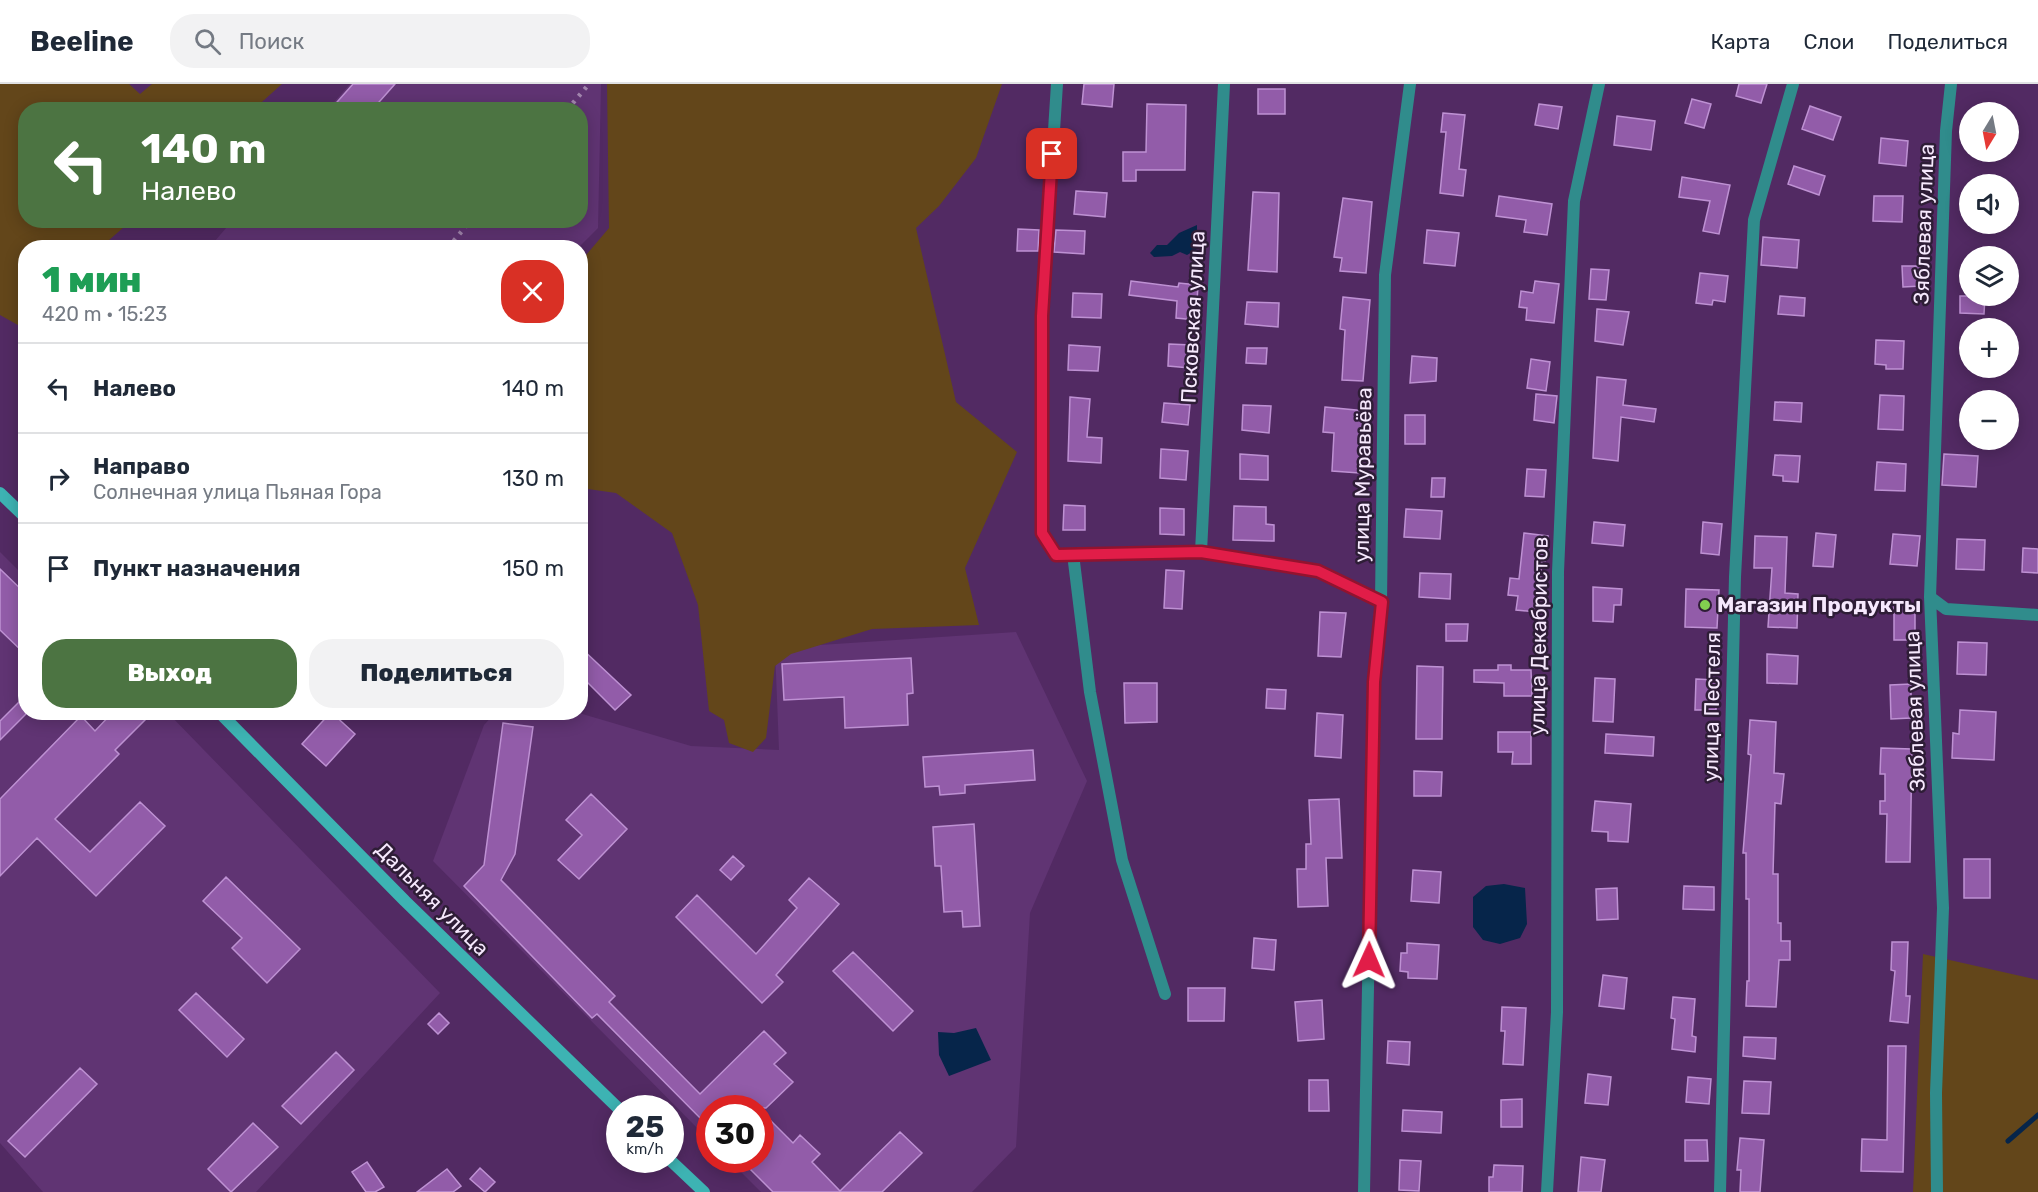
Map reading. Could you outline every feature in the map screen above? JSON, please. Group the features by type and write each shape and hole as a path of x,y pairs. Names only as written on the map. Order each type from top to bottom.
{"main road":[{"path":"0,493 18,510"},
{"name":"Дальняя улица","path":"227,720 405,901 606,1096"},
{"path":"684,1173 704,1192"}],"street":[{"path":"1057,84 1042,316 1042,533 1056,555 1201,552 1318,571 1382,602"},
{"name":"Псковская улица","path":"1201,552 1224,84"},
{"name":"улица Муравьёва","path":"1364,1192 1374,682 1382,602 1385,274 1410,84"},
{"name":"улица Декабристов","path":"1547,1192 1557,1012 1558,572 1573,213 1599,84"},
{"name":"улица Пестеля","path":"1719,1192 1735,577 1754,220 1793,84"},
{"name":"Зяблевая улица","path":"1937,1192 1936,1093 1943,908 1930,597 1946,130 1951,84"},
{"path":"1073,554 1090,692 1122,860 1165,994"},
{"path":"1930,597 1946,609 2038,615"}],"shaded area":[{"path":"0,84 129,84 140,94 152,84 282,84 262,102 18,102 18,228 123,228 109,240 18,240 18,325 0,315"},
{"path":"350,84 601,84 598,228 586,240 216,240 226,228 588,228 588,102 334,102"},
{"path":"607,84 1002,84 976,158 939,206 916,228 956,402 1017,452 965,568 979,625 872,629 791,654 775,666 766,738 753,752 729,743 724,720 709,711 698,605 672,533 616,493 588,489 588,253 609,228"},
{"path":"0,552 18,570 18,720 175,720 440,993 256,1192 43,1192 0,1143"},
{"path":"1016,632 1087,781 1030,913 1016,1147 972,1192 761,1192 742,1173 774,1173 774,1095 696,1095 696,1127 684,1115 684,1095 664,1095 433,861 484,725 489,720 588,720 588,716 691,746 779,750 775,648"},
{"path":"1923,954 2038,980 2038,1192 1913,1192"}],"water":[{"path":"1197,225 1197,249 1187,255 1180,252 1172,256 1154,257 1150,253 1157,245 1167,245 1179,233"},
{"path":"1504,884 1525,888 1527,924 1520,938 1500,944 1483,940 1473,927 1473,897 1486,886"},
{"path":"976,1028 991,1060 949,1076 939,1055 938,1032 954,1033"}],"building":[{"path":"353,84 395,84 379,102 337,102"},
{"path":"1084,84 1114,84 1112,107 1082,104"},
{"path":"1739,84 1767,84 1761,103 1736,96"},
{"path":"1258,89 1285,89 1285,114 1258,114"},
{"path":"1692,99 1711,104 1704,128 1685,123"},
{"path":"1147,104 1186,105 1185,170 1136,170 1136,181 1123,181 1123,152 1146,152"},
{"path":"1539,104 1562,107 1558,129 1535,125"},
{"path":"1810,106 1841,117 1833,140 1802,129"},
{"path":"1443,113 1465,115 1459,169 1466,170 1463,196 1440,193 1446,132 1441,132"},
{"path":"1617,116 1655,121 1651,150 1614,145"},
{"path":"1881,138 1908,141 1906,166 1879,163"},
{"path":"1794,166 1825,176 1819,195 1788,184"},
{"path":"1682,177 1730,185 1719,234 1703,231 1710,201 1679,197"},
{"path":"1076,191 1107,193 1105,217 1074,214"},
{"path":"1253,192 1279,193 1277,272 1248,270"},
{"path":"1499,196 1552,204 1547,235 1524,232 1526,220 1496,216"},
{"path":"1874,196 1903,196 1902,222 1873,221"},
{"path":"1343,198 1372,202 1366,273 1340,271 1342,258 1334,257"},
{"path":"1018,229 1039,230 1038,251 1017,251"},
{"path":"1056,230 1085,231 1084,254 1054,252"},
{"path":"1427,230 1459,233 1455,266 1424,263"},
{"path":"1763,237 1799,240 1797,268 1761,265"},
{"path":"1902,266 1921,266 1921,286 1903,287"},
{"path":"1591,269 1609,270 1606,300 1589,299"},
{"path":"1700,273 1728,276 1725,302 1713,300 1712,305 1696,303"},
{"path":"1131,281 1178,287 1179,283 1198,285 1196,320 1176,318 1177,301 1129,295"},
{"path":"1535,281 1559,284 1554,323 1526,320 1527,308 1519,307 1521,291 1533,293"},
{"path":"1073,293 1102,294 1101,318 1072,317"},
{"path":"1780,296 1805,298 1804,316 1778,314"},
{"path":"1343,297 1370,300 1363,381 1342,380 1345,330 1340,329"},
{"path":"1247,302 1279,303 1278,327 1245,324"},
{"path":"1960,306 1984,306 1984,314 1960,313"},
{"path":"1597,309 1629,312 1623,345 1595,341"},
{"path":"1876,340 1904,341 1903,369 1886,369 1886,365 1875,364"},
{"path":"1169,344 1191,345 1190,368 1168,366"},
{"path":"1069,345 1100,347 1098,371 1068,370"},
{"path":"1247,348 1267,348 1266,364 1246,363"},
{"path":"1412,356 1437,358 1436,381 1410,383"},
{"path":"1531,359 1550,362 1546,391 1527,388"},
{"path":"1597,377 1626,380 1623,405 1656,409 1654,422 1621,417 1618,461 1593,458"},
{"path":"1536,394 1557,396 1554,423 1534,420"},
{"path":"1880,395 1904,396 1903,430 1878,429"},
{"path":"1070,397 1090,399 1087,437 1102,438 1101,463 1068,461"},
{"path":"1775,402 1802,403 1801,422 1774,420"},
{"path":"1164,403 1190,405 1188,425 1162,422"},
{"path":"1243,405 1271,406 1269,433 1242,430"},
{"path":"1325,407 1366,411 1363,436 1361,436 1359,473 1332,471 1334,433 1323,432"},
{"path":"1405,415 1425,415 1425,444 1405,444"},
{"path":"1161,449 1188,451 1186,480 1160,478"},
{"path":"1240,454 1268,456 1268,480 1240,479"},
{"path":"1944,454 1978,456 1976,487 1942,485"},
{"path":"1775,455 1800,456 1798,482 1783,481 1783,476 1773,475"},
{"path":"1877,462 1906,464 1905,491 1875,490"},
{"path":"1527,469 1546,470 1544,497 1525,496"},
{"path":"1432,478 1445,478 1444,497 1431,497"},
{"path":"1064,505 1085,506 1085,530 1063,530"},
{"path":"1234,506 1266,507 1266,524 1274,525 1274,541 1233,540"},
{"path":"1160,508 1184,509 1184,535 1160,534"},
{"path":"1406,509 1442,511 1440,539 1404,537"},
{"path":"1594,522 1625,525 1623,546 1592,543"},
{"path":"1703,522 1722,524 1719,555 1701,553"},
{"path":"1524,533 1548,536 1545,561 1542,561 1537,612 1516,610 1518,596 1508,595 1510,578 1519,579"},
{"path":"1816,533 1836,535 1833,567 1813,566"},
{"path":"1893,534 1920,536 1917,566 1890,564"},
{"path":"1755,536 1787,537 1785,593 1798,594 1797,628 1768,627 1772,568 1754,568"},
{"path":"1957,539 1985,540 1984,570 1956,569"},
{"path":"2023,548 2038,549 2038,573 2022,572"},
{"path":"0,569 18,586 18,647 0,630"},
{"path":"1166,570 1184,571 1182,609 1164,608"},
{"path":"1420,573 1451,574 1450,599 1419,597"},
{"path":"1593,587 1622,589 1621,605 1614,605 1613,622 1593,621"},
{"name":"Магазин Продукты","path":"1686,589 1719,590 1717,628 1685,627"},
{"path":"1915,604 1915,640 1894,640 1894,605"},
{"path":"1320,612 1346,613 1341,657 1318,656"},
{"path":"1446,624 1468,624 1467,641 1446,641"},
{"path":"1958,642 1987,643 1986,675 1957,674"},
{"path":"1767,654 1798,656 1797,684 1767,683"},
{"path":"588,655 631,695 615,710 588,683"},
{"path":"911,658 913,693 907,694 908,725 845,728 844,697 784,700 782,664"},
{"path":"1498,665 1511,665 1511,670 1531,670 1532,696 1504,696 1504,683 1474,682 1474,670 1498,670"},
{"path":"1417,666 1443,667 1442,739 1416,739"},
{"path":"1595,678 1615,679 1613,722 1593,721"},
{"path":"1696,679 1716,680 1716,710 1695,710"},
{"path":"1124,683 1157,683 1157,722 1125,723"},
{"path":"1911,684 1911,718 1891,719 1890,685"},
{"path":"1267,689 1286,690 1285,709 1266,708"},
{"path":"18,703 18,720 20,720 0,740 0,721"},
{"path":"1960,710 1996,712 1994,760 1952,758 1953,733 1959,734"},
{"path":"1317,713 1343,715 1341,758 1315,756"},
{"path":"77,720 85,720 95,731 105,720 145,720 115,750 119,754 55,819 90,852 140,802 165,826 96,896 37,838 0,876 0,799"},
{"path":"324,720 340,720 355,734 326,766 302,744"},
{"path":"1750,720 1776,722 1774,773 1784,774 1781,804 1775,803 1773,874 1778,874 1778,923 1781,923 1781,941 1790,941 1790,960 1779,960 1776,1007 1746,1006 1747,981 1749,981 1749,899 1746,899 1746,853 1743,853 1751,755 1748,754"},
{"path":"503,723 533,727 515,854 501,880 615,996 609,1002 700,1094 764,1031 786,1053 774,1064 793,1082 774,1100 774,1095 696,1095 696,1114 684,1102 684,1095 677,1095 597,1014 592,1018 464,886 484,865"},
{"path":"1498,732 1531,732 1531,764 1512,764 1513,752 1498,752"},
{"path":"1606,734 1654,737 1653,756 1605,753"},
{"path":"1881,748 1912,749 1910,862 1886,862 1887,814 1880,814 1880,801 1885,801 1885,774 1880,774"},
{"path":"1033,750 1035,780 965,785 965,793 940,795 939,786 925,787 923,757"},
{"path":"1414,771 1442,772 1441,796 1414,796"},
{"path":"591,794 627,829 579,879 558,860 582,835 566,820"},
{"path":"1339,799 1342,858 1326,858 1328,906 1298,907 1297,869 1306,869 1306,844 1311,844 1309,800"},
{"path":"1595,801 1631,804 1628,842 1608,841 1608,832 1592,831"},
{"path":"974,824 980,926 963,927 962,911 944,912 941,866 935,866 933,827"},
{"path":"733,856 744,866 731,880 720,870"},
{"path":"1964,859 1990,859 1990,898 1964,898"},
{"path":"1413,870 1441,872 1439,903 1411,901"},
{"path":"226,877 300,949 267,983 232,948 242,938 203,901"},
{"path":"809,878 839,904 776,975 783,982 762,1003 676,917 697,895 756,954 797,908 789,900"},
{"path":"1684,886 1714,887 1714,910 1683,909"},
{"path":"1617,888 1618,919 1597,920 1596,889"},
{"path":"1254,938 1276,940 1274,970 1252,968"},
{"path":"1892,942 1908,942 1906,996 1910,996 1908,1023 1890,1021 1895,971 1891,970"},
{"path":"1407,943 1439,945 1437,979 1408,978 1408,972 1400,971 1401,953 1407,953"},
{"path":"853,952 913,1011 893,1031 833,971"},
{"path":"1603,975 1627,978 1624,1009 1599,1006"},
{"path":"1188,988 1225,988 1224,1021 1188,1021"},
{"path":"196,993 244,1039 227,1057 179,1010"},
{"path":"1673,997 1695,999 1692,1036 1696,1037 1695,1052 1672,1049 1675,1019 1671,1018"},
{"path":"1322,1000 1324,1039 1298,1041 1295,1002"},
{"path":"1502,1007 1526,1008 1523,1065 1503,1064 1505,1031 1501,1031"},
{"path":"439,1013 449,1023 438,1034 428,1024"},
{"path":"1744,1037 1776,1038 1775,1059 1743,1056"},
{"path":"1388,1041 1410,1042 1409,1065 1387,1063"},
{"path":"1888,1046 1906,1046 1903,1172 1861,1171 1862,1139 1887,1140"},
{"path":"336,1052 354,1070 301,1124 282,1106"},
{"path":"80,1068 97,1084 25,1157 8,1141"},
{"path":"1588,1074 1611,1077 1608,1105 1585,1103"},
{"path":"1688,1077 1711,1079 1709,1104 1686,1102"},
{"path":"1309,1080 1328,1080 1329,1111 1309,1111"},
{"path":"1744,1081 1771,1082 1769,1114 1742,1113"},
{"path":"1522,1099 1522,1127 1501,1127 1501,1100"},
{"path":"1403,1110 1442,1112 1441,1133 1402,1131"},
{"path":"253,1123 278,1147 231,1192 208,1169"},
{"path":"774,1124 793,1143 800,1135 820,1154 812,1162 840,1191 900,1132 922,1153 882,1192 773,1192 754,1173 774,1173"},
{"path":"1740,1138 1764,1140 1760,1192 1740,1192 1741,1170 1737,1170"},
{"path":"1685,1140 1707,1140 1708,1161 1685,1161"},
{"path":"1581,1157 1605,1160 1601,1192 1578,1192"},
{"path":"1400,1160 1421,1161 1419,1191 1399,1190"},
{"path":"367,1162 384,1187 375,1192 366,1192 352,1172"},
{"path":"1494,1165 1523,1166 1522,1192 1489,1192 1489,1177 1493,1177"},
{"path":"480,1168 495,1182 485,1192 470,1179"},
{"path":"447,1169 461,1186 453,1192 417,1192"}],"waterway":[{"path":"2008,1141 2038,1115"}],"railway":[{"path":"574,102 589,84"},
{"path":"455,240 464,228"}],"place":[{"name":"Магазин Продукты","path":"1705,605"}],"route":[{"path":"1052,154 1042,316 1042,533 1056,555 1201,552 1318,571 1382,602 1374,682 1369,960"}]}
